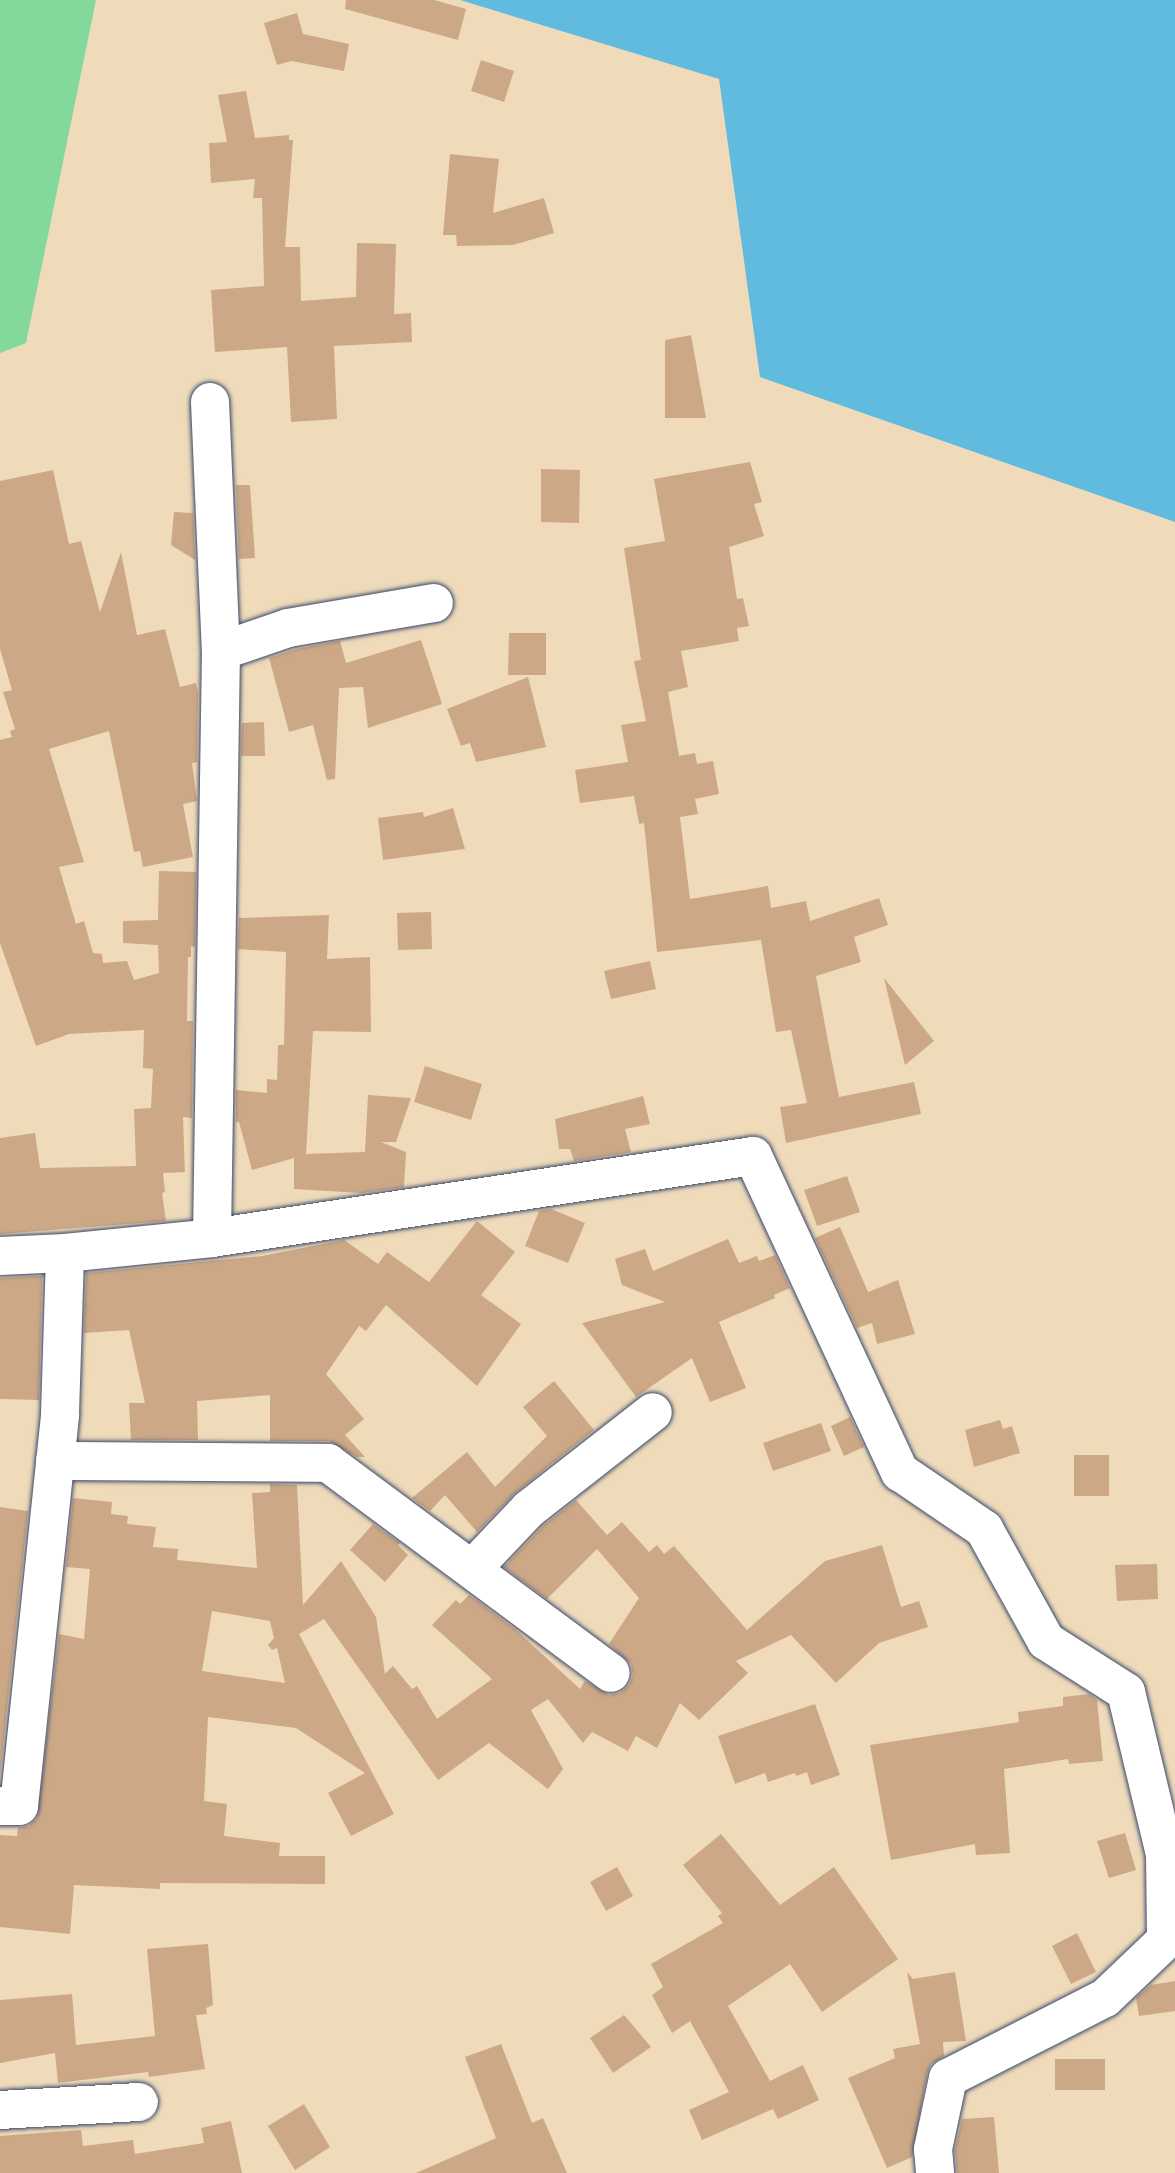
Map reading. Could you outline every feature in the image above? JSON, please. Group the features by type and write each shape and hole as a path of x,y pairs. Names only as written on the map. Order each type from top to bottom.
{"street":[{"path":"210,402 221,651 212,1238"},
{"path":"221,651 288,628 434,603"},
{"path":"0,1255 65,1253 212,1238 752,1156 900,1472 984,1530 1046,1642 1126,1692 1164,1855 1166,1940 1105,1998 948,2078 933,2149 935,2173"},
{"path":"0,1806 19,1806 60,1413 65,1253"},
{"path":"473,1568 529,1509 653,1412"},
{"path":"55,1461 328,1463 611,1673"},
{"path":"0,2110 139,2102"}],"green space":[{"path":"0,0 96,0 26,343 0,353"}],"water":[{"path":"460,0 1175,0 1175,522 760,377 719,79"}],"building":[{"path":"346,0 434,0 466,9 458,40 345,9"},
{"path":"297,13 303,34 349,44 344,71 291,61 277,65 264,23"},
{"path":"481,60 514,71 504,102 471,91"},
{"path":"246,91 255,138 289,135 289,140 293,140 285,247 300,247 301,301 356,297 357,243 396,244 394,314 411,313 412,342 334,346 337,419 291,422 287,347 215,352 211,290 264,286 262,198 253,198 255,179 211,183 209,143 227,142 218,95"},
{"path":"450,154 499,159 493,213 544,198 554,233 513,245 457,246 456,235 443,235"},
{"path":"691,335 706,418 665,418 665,340"},
{"path":"750,462 762,502 754,504 764,536 729,547 737,599 743,598 749,626 737,628 739,641 681,651 688,687 668,692 679,756 695,753 697,764 713,761 719,794 695,799 698,814 680,817 690,899 768,886 771,908 806,901 810,921 879,898 888,925 854,937 861,962 816,976 830,1052 839,1097 914,1082 921,1114 786,1143 780,1107 807,1103 791,1030 776,1032 761,940 657,952 644,823 639,824 634,796 580,803 575,770 628,762 621,725 646,721 634,661 641,660 624,548 665,541 654,479"},
{"path":"541,469 580,470 579,523 541,522"},
{"path":"53,470 69,544 81,541 100,612 121,552 137,635 165,629 180,687 196,683 198,692 197,762 192,763 197,801 183,804 193,857 143,867 140,851 134,852 109,731 49,749 84,862 59,867 76,924 84,921 93,953 102,954 103,963 127,961 134,980 159,973 158,945 123,943 123,921 158,920 159,871 196,872 195,947 191,946 191,957 188,957 187,1021 193,1021 192,1118 183,1117 185,1172 163,1173 165,1192 162,1193 166,1221 0,1234 0,1138 35,1133 40,1168 136,1166 134,1109 151,1108 153,1069 143,1068 144,1030 69,1034 36,1046 0,943 0,740 12,737 10,731 15,729 3,692 12,690 0,649 0,481"},
{"path":"236,485 250,485 255,558 239,559"},
{"path":"174,512 193,513 195,560 171,545"},
{"path":"509,633 546,633 546,675 508,675"},
{"path":"421,640 442,704 368,728 363,687 339,688 335,779 327,780 313,725 289,732 269,658 297,649 340,641 346,663"},
{"path":"528,677 546,747 476,762 470,743 461,746 447,709"},
{"path":"264,722 265,756 241,756 242,723"},
{"path":"453,808 465,849 383,860 378,818 423,812 424,817"},
{"path":"431,912 432,949 398,950 397,913"},
{"path":"329,915 327,959 370,957 371,1032 313,1031 306,1154 365,1152 368,1095 411,1098 396,1142 381,1142 406,1152 404,1187 361,1193 294,1189 294,1158 252,1170 239,1122 236,1122 236,1090 267,1093 267,1079 277,1080 278,1045 284,1045 286,952 238,949 239,918"},
{"path":"650,961 656,989 611,999 604,971"},
{"path":"884,978 934,1041 905,1065"},
{"path":"425,1066 482,1084 471,1120 414,1102"},
{"path":"643,1096 650,1124 625,1129 631,1152 574,1161 570,1149 559,1149 555,1119"},
{"path":"847,1176 860,1212 817,1226 804,1190"},
{"path":"551,1209 585,1223 568,1263 525,1246 539,1211"},
{"path":"477,1221 515,1252 481,1295 521,1324 477,1386 386,1305 366,1331 359,1326 326,1374 364,1419 345,1435 365,1457 357,1457 329,1441 270,1441 270,1395 197,1401 198,1440 131,1440 129,1403 145,1403 129,1330 84,1333 86,1273 262,1256 344,1240 378,1264 387,1252 429,1282"},
{"path":"840,1227 868,1292 898,1280 915,1334 877,1344 872,1323 857,1328 815,1238"},
{"path":"728,1239 739,1263 757,1256 759,1261 775,1255 790,1288 774,1295 775,1298 719,1322 746,1388 710,1402 692,1358 636,1397 582,1323 665,1302 622,1285 615,1259 645,1249 653,1271"},
{"path":"42,1276 39,1400 0,1399 0,1278"},
{"path":"554,1381 594,1430 516,1492 477,1532 445,1495 430,1511 412,1498 467,1452 495,1487 547,1436 523,1407"},
{"path":"850,1417 864,1447 844,1456 831,1426"},
{"path":"1000,1420 1003,1429 1012,1426 1020,1453 974,1467 965,1430"},
{"path":"821,1423 831,1451 773,1471 763,1443"},
{"path":"1074,1455 1109,1455 1109,1496 1074,1496"},
{"path":"270,1484 297,1485 303,1605 341,1561 376,1617 385,1674 393,1666 412,1689 417,1686 437,1719 492,1679 432,1625 456,1600 460,1604 469,1595 516,1630 580,1689 585,1681 609,1695 620,1693 629,1685 633,1675 631,1664 609,1644 639,1598 597,1549 547,1599 504,1567 544,1525 576,1500 607,1535 622,1522 649,1552 657,1545 664,1554 674,1546 747,1630 825,1561 882,1545 901,1607 919,1601 928,1627 879,1643 836,1683 791,1635 736,1661 748,1673 699,1720 680,1703 657,1748 636,1736 628,1751 592,1732 583,1743 548,1699 531,1710 563,1769 548,1789 489,1743 438,1780 324,1619 299,1634 394,1814 351,1836 328,1793 365,1773 296,1728 208,1717 204,1801 227,1804 224,1836 280,1843 279,1856 325,1856 325,1884 160,1883 160,1889 74,1885 70,1934 0,1927 0,1835 17,1836 18,1828 29,1826 37,1818 59,1634 84,1639 90,1569 66,1567 73,1498 112,1502 111,1514 128,1516 127,1524 156,1527 153,1547 178,1549 177,1560 257,1568 252,1493 270,1492","holes":["212,1611 270,1621 274,1638 268,1645 272,1650 277,1648 285,1683 202,1671"]},
{"path":"0,1507 28,1511 0,1774"},
{"path":"373,1524 400,1543 398,1545 408,1555 385,1582 350,1550"},
{"path":"1157,1564 1158,1599 1117,1601 1115,1565"},
{"path":"1089,1694 1097,1700 1103,1761 1069,1764 1068,1759 1004,1769 1010,1853 976,1855 975,1844 891,1860 870,1745 1019,1722 1018,1712 1063,1706 1063,1697"},
{"path":"815,1704 840,1775 811,1785 807,1772 768,1782 765,1773 735,1784 718,1736"},
{"path":"1125,1833 1136,1870 1109,1878 1097,1841"},
{"path":"721,1834 780,1905 834,1867 898,1959 822,2012 790,1964 728,2006 770,2081 803,2065 819,2100 778,2119 773,2109 702,2140 689,2110 729,2092 690,2021 672,2033 652,1995 663,1987 651,1964 723,1923 718,1916 722,1913 683,1865"},
{"path":"617,1867 633,1896 606,1911 590,1882"},
{"path":"1077,1933 1096,1972 1071,1984 1052,1946"},
{"path":"208,1944 213,2005 206,2008 207,2014 196,2015 205,2069 149,2077 148,2072 58,2083 55,2053 0,2063 0,2000 72,1994 76,2045 155,2036 147,1949"},
{"path":"907,1972 913,1979 955,1972 966,2041 943,2042 944,2056 931,2064 927,2073 912,2157 887,2168 848,2078 895,2058 893,2049 920,2044"},
{"path":"1175,1981 1175,2011 1139,2016 1136,1998 1151,1985"},
{"path":"624,2015 651,2047 613,2073 590,2038"},
{"path":"501,2044 532,2123 543,2118 567,2173 416,2173 496,2138 465,2057"},
{"path":"1055,2059 1105,2059 1105,2090 1055,2090"},
{"path":"304,2104 330,2147 295,2170 268,2126"},
{"path":"994,2117 999,2173 957,2173 955,2150 962,2119"},
{"path":"231,2121 242,2173 0,2173 0,2136 81,2130 83,2146 133,2140 135,2154 204,2143 201,2128"}]}
